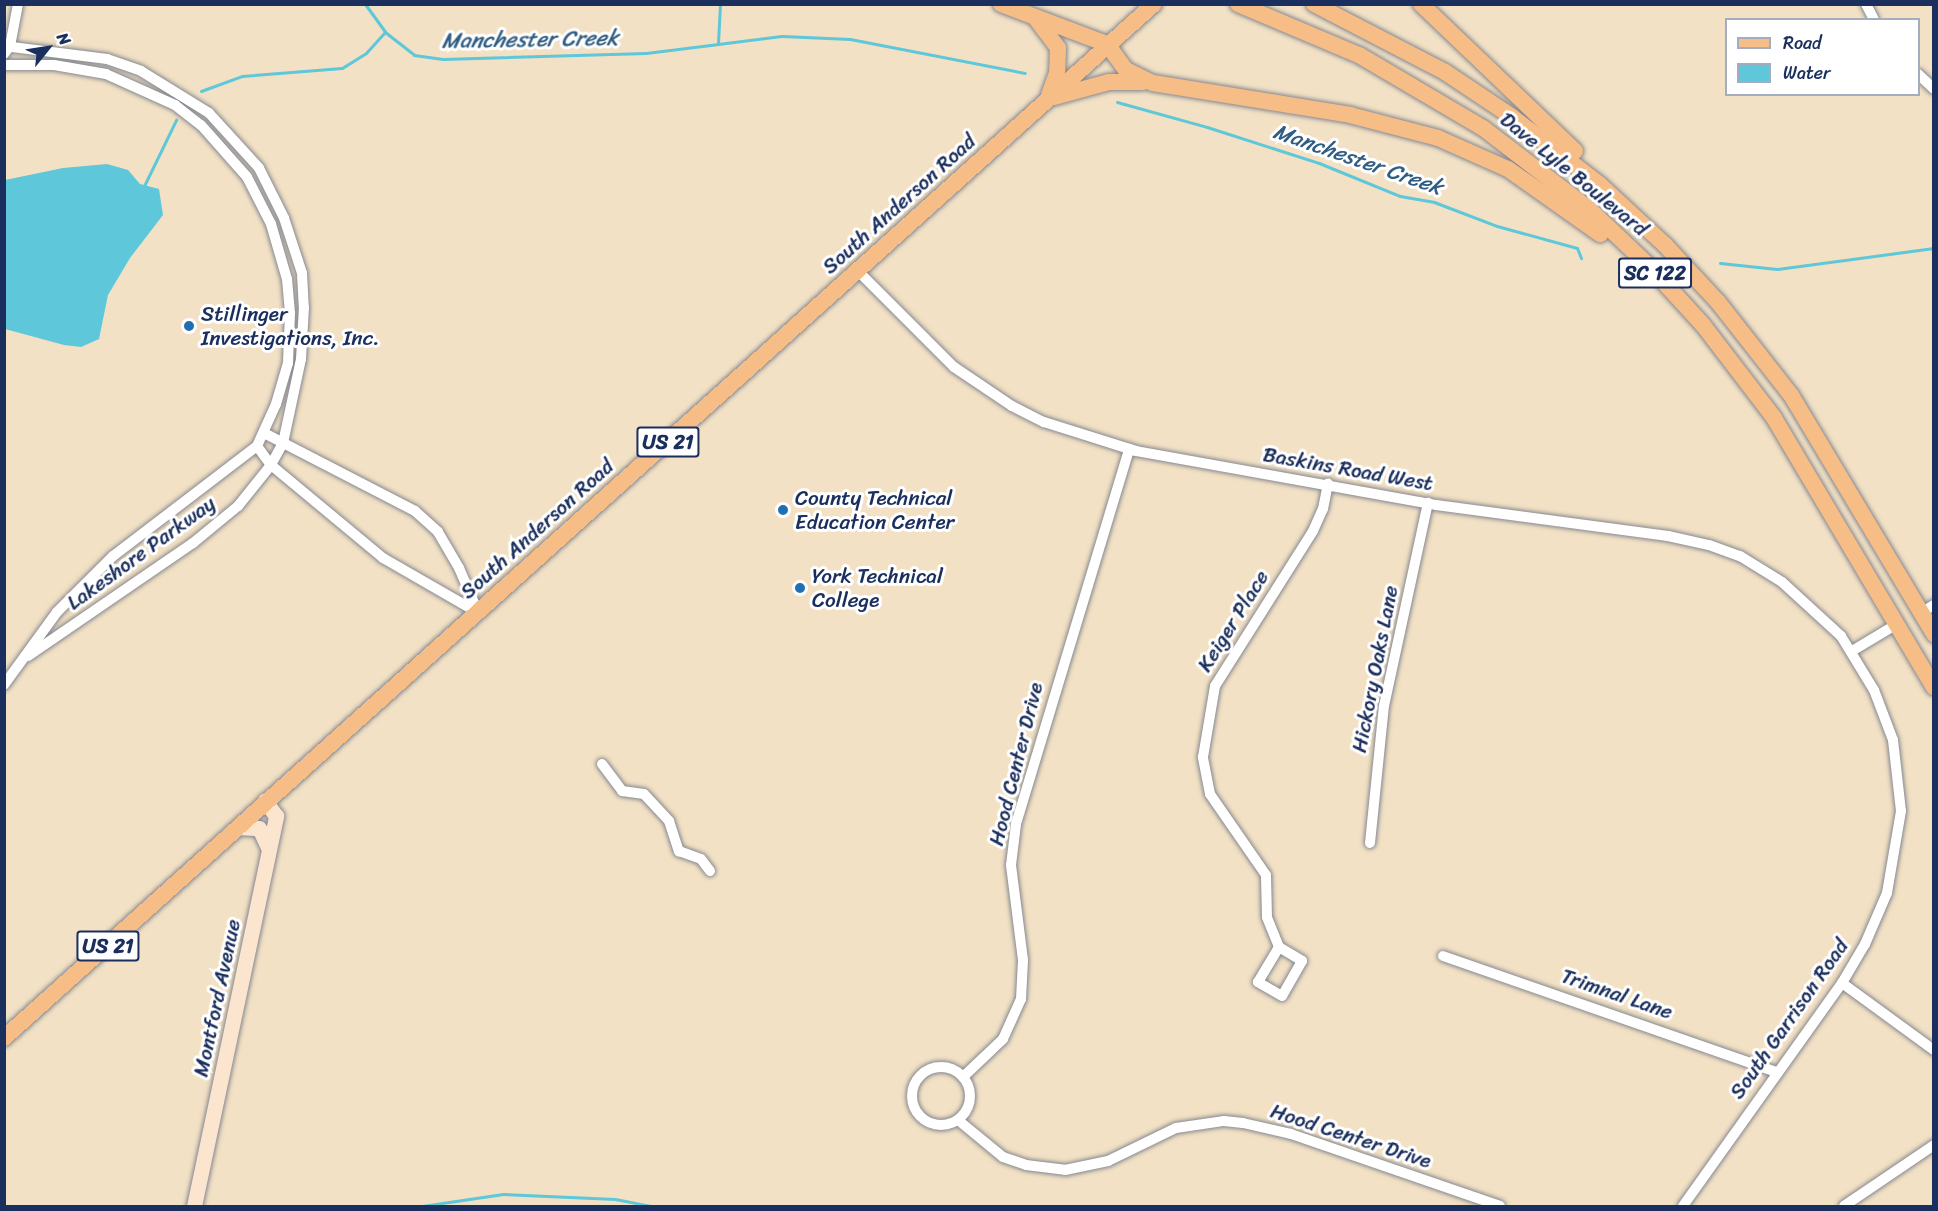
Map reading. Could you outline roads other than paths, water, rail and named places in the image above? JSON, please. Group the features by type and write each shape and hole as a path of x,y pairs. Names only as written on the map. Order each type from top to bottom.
{"main road":[{"path":"1001,4 1107,44 1126,70 1153,82"},
{"name":"South Anderson Road","path":"4,1038 1154,4"},
{"name":"Dave Lyle Boulevard","path":"1238,4 1359,55 1483,128 1610,229 1676,295 1724,352 1774,418 1934,687"},
{"name":"Dave Lyle Boulevard","path":"1314,4 1445,72 1520,122 1599,184 1665,245 1718,302 1791,395 1927,609 1934,634"},
{"path":"1421,4 1608,184 1665,245"},
{"path":"1028,14 1047,28 1058,48 1057,73 1045,101"},
{"path":"1045,101 1109,82 1153,82 1390,123 1482,156 1528,181 1589,225 1724,352"}],"street":[{"path":"6,49 18,4"},
{"path":"1866,4 1873,18"},
{"name":"Lakeshore Parkway","path":"6,49 81,53 141,70 209,113 259,168 284,218 302,273 301,359 283,443 271,465 238,506 193,543 28,656"},
{"name":"Lakeshore Parkway","path":"4,65 80,68 134,84 175,105 201,124 247,177 271,224 287,279 290,313 288,363 264,433 257,446 113,556 57,612 28,656 4,685"},
{"path":"1920,76 1934,89"},
{"name":"Baskins Road West","path":"858,271 929,345 981,387 1044,422 1129,449 1328,483 1428,504 1668,536 1709,545 1740,556 1782,582 1817,611 1851,651"},
{"path":"264,433 415,511 438,532 478,612"},
{"path":"257,446 271,465 383,558 478,612"},
{"name":"Hood Center Drive","path":"963,1077 1002,1039 1021,999 1023,960 1011,865 1016,824 1061,663 1129,449"},
{"name":"Keiger Place","path":"1279,947 1269,927 1268,886 1262,864 1210,794 1203,757 1215,686 1313,531 1323,509 1328,483"},
{"name":"Hickory Oaks Lane","path":"1370,843 1384,706 1428,504"},
{"path":"1851,651 1897,624"},
{"name":"South Garrison Road","path":"1683,1206 1842,983 1865,944 1887,893 1901,811 1893,740 1874,690 1851,651"},
{"path":"602,764 622,791 644,794 669,821 679,851 701,859 710,871"},
{"name":"Montford Avenue","path":"194,1206 276,816 265,801"},
{"path":"237,827 259,828 269,849"},
{"path":"1279,947 1302,962 1282,996 1258,982 1279,947"},
{"name":"Trimnal Lane","path":"1443,956 1777,1072"},
{"path":"1842,983 1934,1050"},
{"path":"936,1068 946,1068 963,1077 968,1085 969,1104 958,1120 941,1125 924,1120 914,1104 913,1095 920,1077 936,1068"},
{"name":"Hood Center Drive","path":"958,1120 1003,1156 1026,1165 1065,1170 1108,1161 1176,1128 1224,1121 1243,1123 1292,1134 1500,1206"},
{"path":"1844,1206 1934,1145"}],"water":[{"path":"107,164 128,170 140,184 159,189 163,215 130,258 108,295 99,339 81,347 64,345 5,329 5,180 63,168"}],"waterway":[{"name":"Manchester Creek","path":"365,4 385,32 414,55 443,59 646,53 718,44"},
{"name":"Manchester Creek","path":"720,4 718,44 782,36 850,39 1025,73"},
{"path":"201,91 242,76 342,68 366,53 385,32"},
{"name":"Manchester Creek","path":"1117,102 1207,127 1319,163 1400,196 1434,202 1497,226 1577,248 1581,258"},
{"path":"143,188 176,120"},
{"name":"Manchester Creek","path":"1720,263 1777,269 1934,248"},
{"path":"422,1206 503,1194 615,1199 650,1206"}],"place":[{"name":"Stillinger Investigations, Inc.","path":"189,326"},
{"name":"County Technical Education Center","path":"783,510"},
{"name":"York Technical College","path":"800,588"}]}
